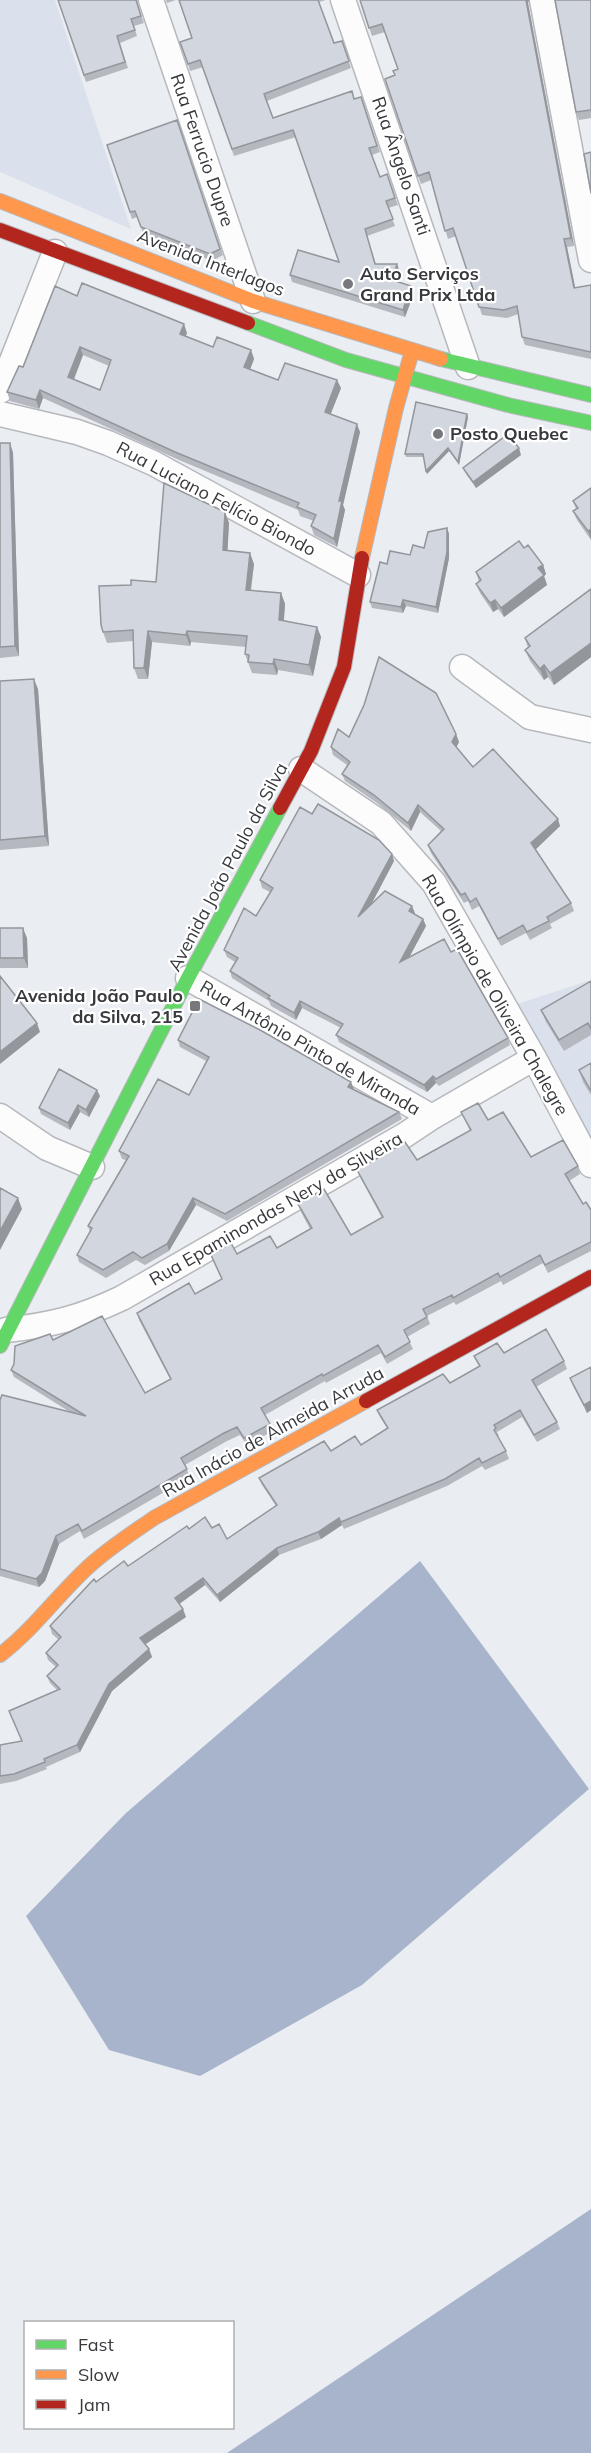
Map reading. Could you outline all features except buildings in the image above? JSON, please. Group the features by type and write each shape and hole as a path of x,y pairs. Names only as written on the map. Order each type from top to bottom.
{"street":[{"name":"Rua Ferrucio Dupre","path":"151,0 253,301"},
{"name":"Rua Ângelo Santi","path":"343,0 468,367"},
{"path":"542,0 591,260"},
{"name":"Avenida Interlagos","path":"0,201 253,301 468,367 591,395"},
{"path":"0,230 346,360 508,405 591,423"},
{"path":"0,391 55,252"},
{"path":"405,377 412,351"},
{"name":"Avenida João Paulo da Silva","path":"3,1338 188,978 311,751 344,667 358,575 405,377"},
{"name":"Rua Luciano Felício Biondo","path":"0,414 77,432 153,463 358,575"},
{"path":"462,667 530,717 591,730"},
{"name":"Rua Olímpio de Oliveira Chalegre","path":"301,769 381,823 413,856 434,883 534,1058 591,1165"},
{"name":"Rua Antônio Pinto de Miranda","path":"188,978 432,1117"},
{"name":"Rua Epaminondas Nery da Silveira","path":"3,1338 37,1326 82,1316 122,1298 534,1058"},
{"path":"0,1116 47,1148 92,1167"},
{"name":"Rua Inácio de Almeida Arruda","path":"0,1655 46,1614 79,1576 106,1551 154,1518 591,1277"}],"shaded area":[{"path":"0,0 55,0 131,229 0,172"},
{"path":"591,980 591,1140 517,1004"}],"water":[{"path":"420,1561 589,1789 362,1985 200,2076 109,2050 26,1916 126,1813"},
{"path":"591,2209 591,2453 227,2453"}],"traffic: fast":[{"path":"248,323 346,360 508,405 591,423"},
{"path":"441,359 591,395"},
{"path":"0,1346 188,978 280,808"}],"traffic: slow":[{"path":"0,201 253,301 441,359"},
{"path":"362,558 396,408 412,351"},
{"path":"0,1655 23,1635 86,1569 128,1536 154,1518 366,1401"}],"traffic: jam":[{"path":"0,230 248,323"},
{"path":"280,808 311,751 344,667 362,558"},
{"path":"366,1401 591,1277"}],"place":[{"name":"Auto Serviços Grand Prix Ltda","path":"348,284"},
{"name":"Posto Quebec","path":"438,434"},
{"name":"Avenida João Paulo da Silva, 215","path":"195,1006"}]}
